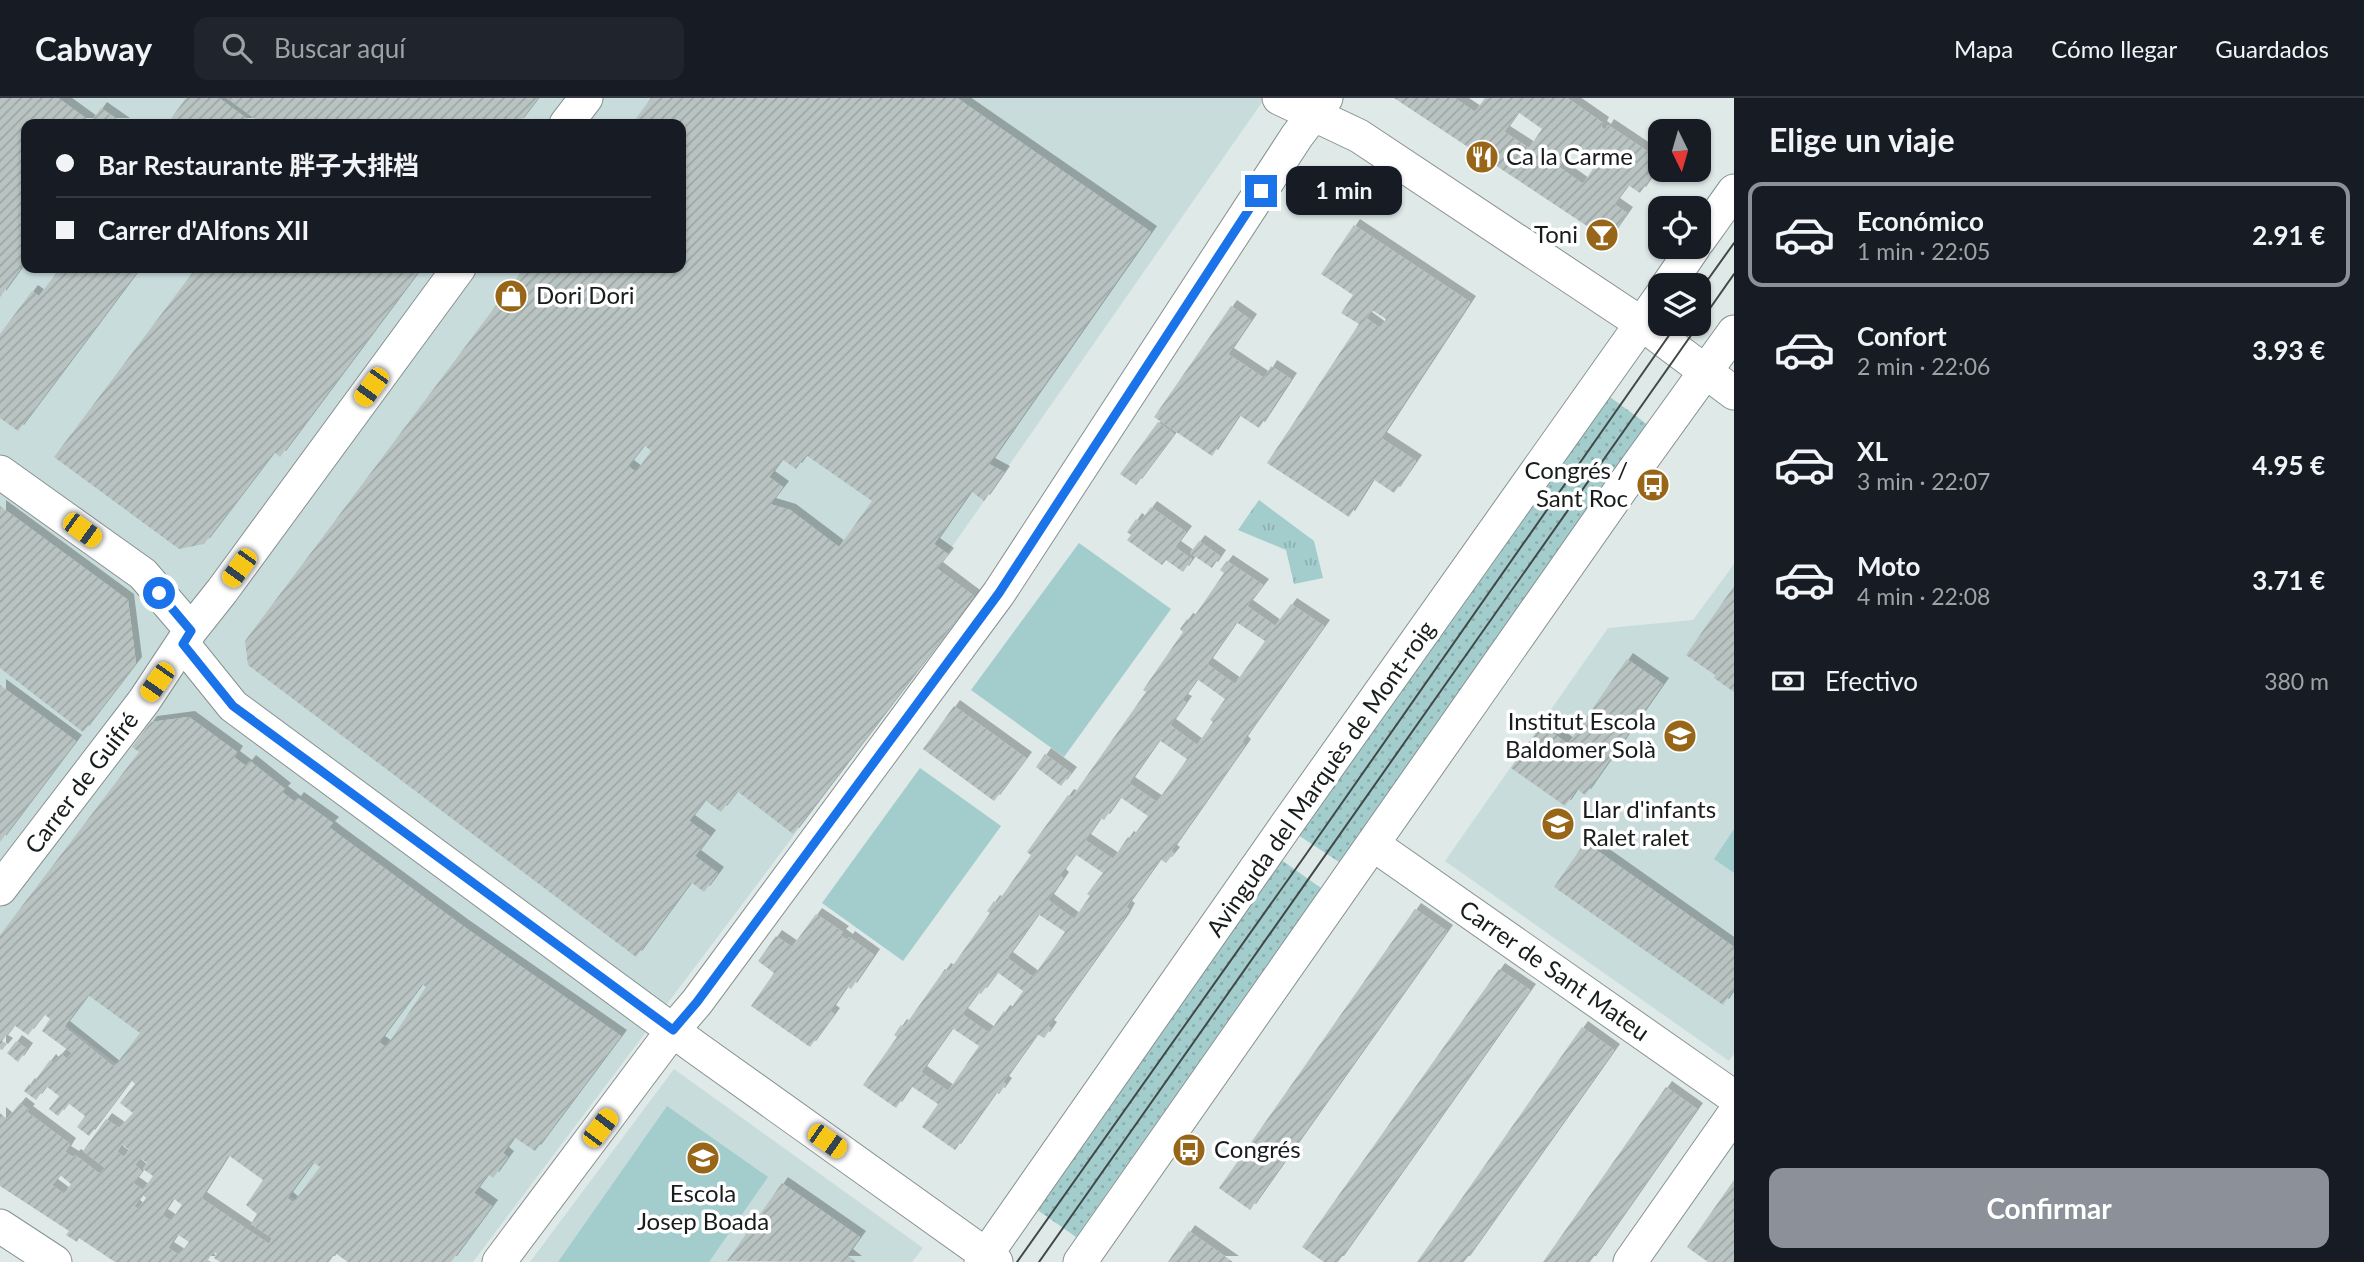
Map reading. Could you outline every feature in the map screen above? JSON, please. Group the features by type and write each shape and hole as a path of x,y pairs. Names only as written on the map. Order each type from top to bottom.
{"street":[{"path":"570,119 586,98"},
{"path":"1279,98 1320,106 1359,136 1642,324 1734,393"},
{"path":"499,1262 673,1030 697,1002 999,593 1291,146 1320,106"},
{"path":"1711,223 1734,191"},
{"name":"Carrer de Guifré","path":"0,889 144,701 187,637 455,273"},
{"name":"Avinguda del Marquès de Mont-roig","path":"988,1260 1319,780 1648,315"},
{"path":"1080,1262 1625,483 1734,332"},
{"path":"0,472 143,575 233,706 988,1260"},
{"name":"Carrer de Sant Mateu","path":"1374,845 1734,1097"},
{"path":"1630,1262 1734,1114"},
{"path":"0,1226 55,1262"}],"shaded area":[{"path":"0,98 1265,98 938,567 974,596 473,1262 376,1262 0,975"},
{"name":"Llar d'infants Ralet ralet","path":"1734,564 1734,1054 1729,1061 1445,861 1608,628 1693,620"},
{"name":"Escola Josep Boada","path":"674,1069 923,1248 912,1262 530,1262"}],"green space":[{"path":"1606,394 1648,425 1339,862 1298,835"},
{"path":"1259,500 1314,541 1323,578 1294,584 1286,550 1238,530"},
{"path":"1079,543 1171,609 1064,757 971,690"},
{"path":"920,768 1001,826 903,961 822,903"},
{"path":"1734,829 1734,873 1714,859"},
{"path":"1280,859 1321,888 1076,1237 1036,1209"},
{"path":"667,1106 768,1177 709,1262 558,1262"}],"building":[{"path":"0,98 58,98 87,119 21,119 21,268 0,297"},
{"path":"186,98 219,98 247,119 171,119"},
{"path":"227,98 538,98 522,119 255,119"},
{"path":"651,98 957,98 1151,232 989,464 1004,472 984,501 971,491 934,544 948,554 937,568 974,596 793,834 737,791 721,812 705,800 689,821 710,836 695,856 718,873 704,892 691,882 636,957 248,665 245,641 520,273 686,273 686,119 636,119","holes":["644,445 651,451 636,472 628,466","806,455 872,501 839,547 790,510 770,504 783,487 769,477 782,459 796,469"]},
{"path":"1394,98 1454,98 1475,112 1485,98 1567,98 1603,123 1601,127 1605,130 1608,125 1648,152 1648,181 1640,193 1628,185 1614,204 1627,213 1608,240","holes":["1518,112 1542,129 1529,148 1504,132","1571,147 1596,164 1583,184 1559,167"]},
{"path":"101,108 117,119 93,119"},
{"path":"1354,225 1470,302 1381,438 1416,461 1394,493 1373,479 1349,517 1267,463 1359,324 1341,313 1353,295 1321,274","holes":["1372,310 1386,319 1380,328 1366,318"]},
{"path":"56,273 136,273 18,431 0,418 0,334 32,291 39,296"},
{"path":"192,273 417,273 280,457 274,452 204,544 179,549 54,457"},
{"path":"1231,306 1251,320 1228,354 1264,378 1271,366 1291,379 1259,428 1239,415 1212,456 1154,417"},
{"path":"1158,422 1174,434 1136,485 1120,474"},
{"path":"0,506 128,600 136,663 83,732 0,668"},
{"path":"1151,507 1186,532 1175,547 1192,559 1183,572 1166,560 1162,565 1127,540 1131,535 1127,532 1136,519 1140,522"},
{"path":"1199,541 1220,556 1212,568 1190,553"},
{"path":"1227,561 1263,585 1247,606 1275,626 1291,604 1324,626 1242,742 1245,745 1171,851 1174,853 1166,863 1160,859 1126,907 1129,909 1123,920 1048,1026 1051,1028 1044,1038 1037,1034 1003,1082 1006,1084 999,1094 996,1092 955,1150 922,1127 938,1104 911,1086 896,1108 863,1085 897,1037 894,1035 901,1025 904,1027 945,969 949,971 990,913 987,911 994,901 997,903 1031,855 1027,852 1068,795 1072,797 1146,692 1143,690 1183,632 1180,629 1187,619 1191,621 1224,573 1220,570","holes":["1236,622 1265,641 1235,684 1207,664","1197,679 1225,699 1197,745 1170,725 1186,702 1182,700","1159,740 1187,759 1157,802 1129,783","1120,797 1148,816 1131,839 1128,837 1113,859 1085,840 1100,818 1104,820","1075,854 1103,873 1087,894 1090,896 1074,919 1048,900 1063,878 1060,875","1038,914 1065,932 1033,977 1007,958","997,972 1023,991 1008,1013 1004,1011 989,1033 962,1014 978,992 981,994","952,1028 979,1046 948,1091 921,1072"]},
{"path":"1734,586 1734,692 1686,655"},
{"path":"1627,659 1663,684 1585,795 1577,789 1565,806 1511,768 1542,725 1568,744"},
{"path":"0,685 76,741 0,842"},
{"path":"954,706 1026,758 994,801 923,749"},
{"path":"189,717 237,752 234,757 246,766 250,761 285,789 282,792 295,802 298,798 333,823 329,827 338,834 463,926 621,1036 535,1151 514,1137 503,1153 508,1157 493,1178 488,1174 474,1193 492,1206 451,1262 348,1262 335,1253 329,1262 220,1262 214,1258 217,1254 213,1252 208,1260 211,1262 115,1262 79,1238 77,1242 66,1235 69,1231 0,1186 0,1113 7,1119 20,1103 29,1110 27,1112 70,1144 65,1152 73,1157 75,1155 100,1174 105,1168 83,1151 106,1119 119,1128 133,1113 120,1103 135,1084 131,1080 89,1136 77,1127 85,1116 68,1103 58,1116 49,1109 59,1096 46,1086 36,1100 24,1091 29,1084 31,1086 50,1060 53,1063 61,1054 67,1059 72,1053 42,1031 50,1019 44,1014 28,1035 14,1025 2,1041 7,1044 0,1049 0,935 139,752 132,747 151,722","holes":["422,984 426,987 386,1047 379,1042","88,995 140,1033 114,1067 64,1027","122,1144 129,1150 124,1157 117,1152","228,1155 263,1180 246,1205 257,1214 251,1224 272,1238 269,1244 201,1198","140,1158 147,1163 143,1169 153,1176 143,1190 133,1183 142,1171 135,1165","313,1162 320,1167 293,1203 287,1198","60,1175 71,1184 64,1194 52,1185","143,1195 146,1198 138,1209 134,1206","173,1198 182,1205 171,1221 162,1215","177,1234 189,1242 179,1255 168,1248"]},
{"path":"1045,754 1071,773 1061,786 1036,767"},
{"path":"1585,842 1734,947 1734,989 1723,1005 1554,887"},
{"path":"1415,909 1447,931 1250,1210 1219,1188"},
{"path":"816,914 843,932 840,935 847,940 849,937 874,955 851,989 847,986 830,1011 834,1014 810,1047 751,1006 774,973 758,961 776,936 792,947"},
{"path":"1499,969 1530,990 1338,1262 1324,1262 1302,1247"},
{"path":"1582,1027 1614,1050 1464,1262 1417,1262"},
{"path":"16,1041 27,1049 18,1062 7,1053"},
{"path":"1666,1087 1697,1109 1621,1218 1590,1262 1543,1262"},
{"path":"1734,1180 1734,1262 1708,1262 1687,1247"},
{"path":"782,1183 860,1237 847,1255 856,1262 727,1261"},
{"path":"1189,1231 1233,1262 1168,1262"}],"tram line":[{"path":"1711,275 1734,243"},
{"path":"1711,307 1734,274"},
{"path":"1017,1262 1669,336"},
{"path":"1039,1262 1691,336"}],"place":[{"name":"Ca la Carme","path":"1482,157"},
{"name":"Toni","path":"1602,235"},
{"name":"Dori Dori","path":"511,296"},
{"name":"Congrés / Sant Roc","path":"1653,485"},
{"name":"Institut Escola Baldomer Solà","path":"1680,736"},
{"name":"Llar d'infants Ralet ralet","path":"1558,824"},
{"name":"Congrés","path":"1189,1150"},
{"name":"Escola Josep Boada","path":"703,1158"}],"route":[{"path":"159,593 191,631 183,644 233,706 673,1030 697,1002 999,593 1261,191"}]}
